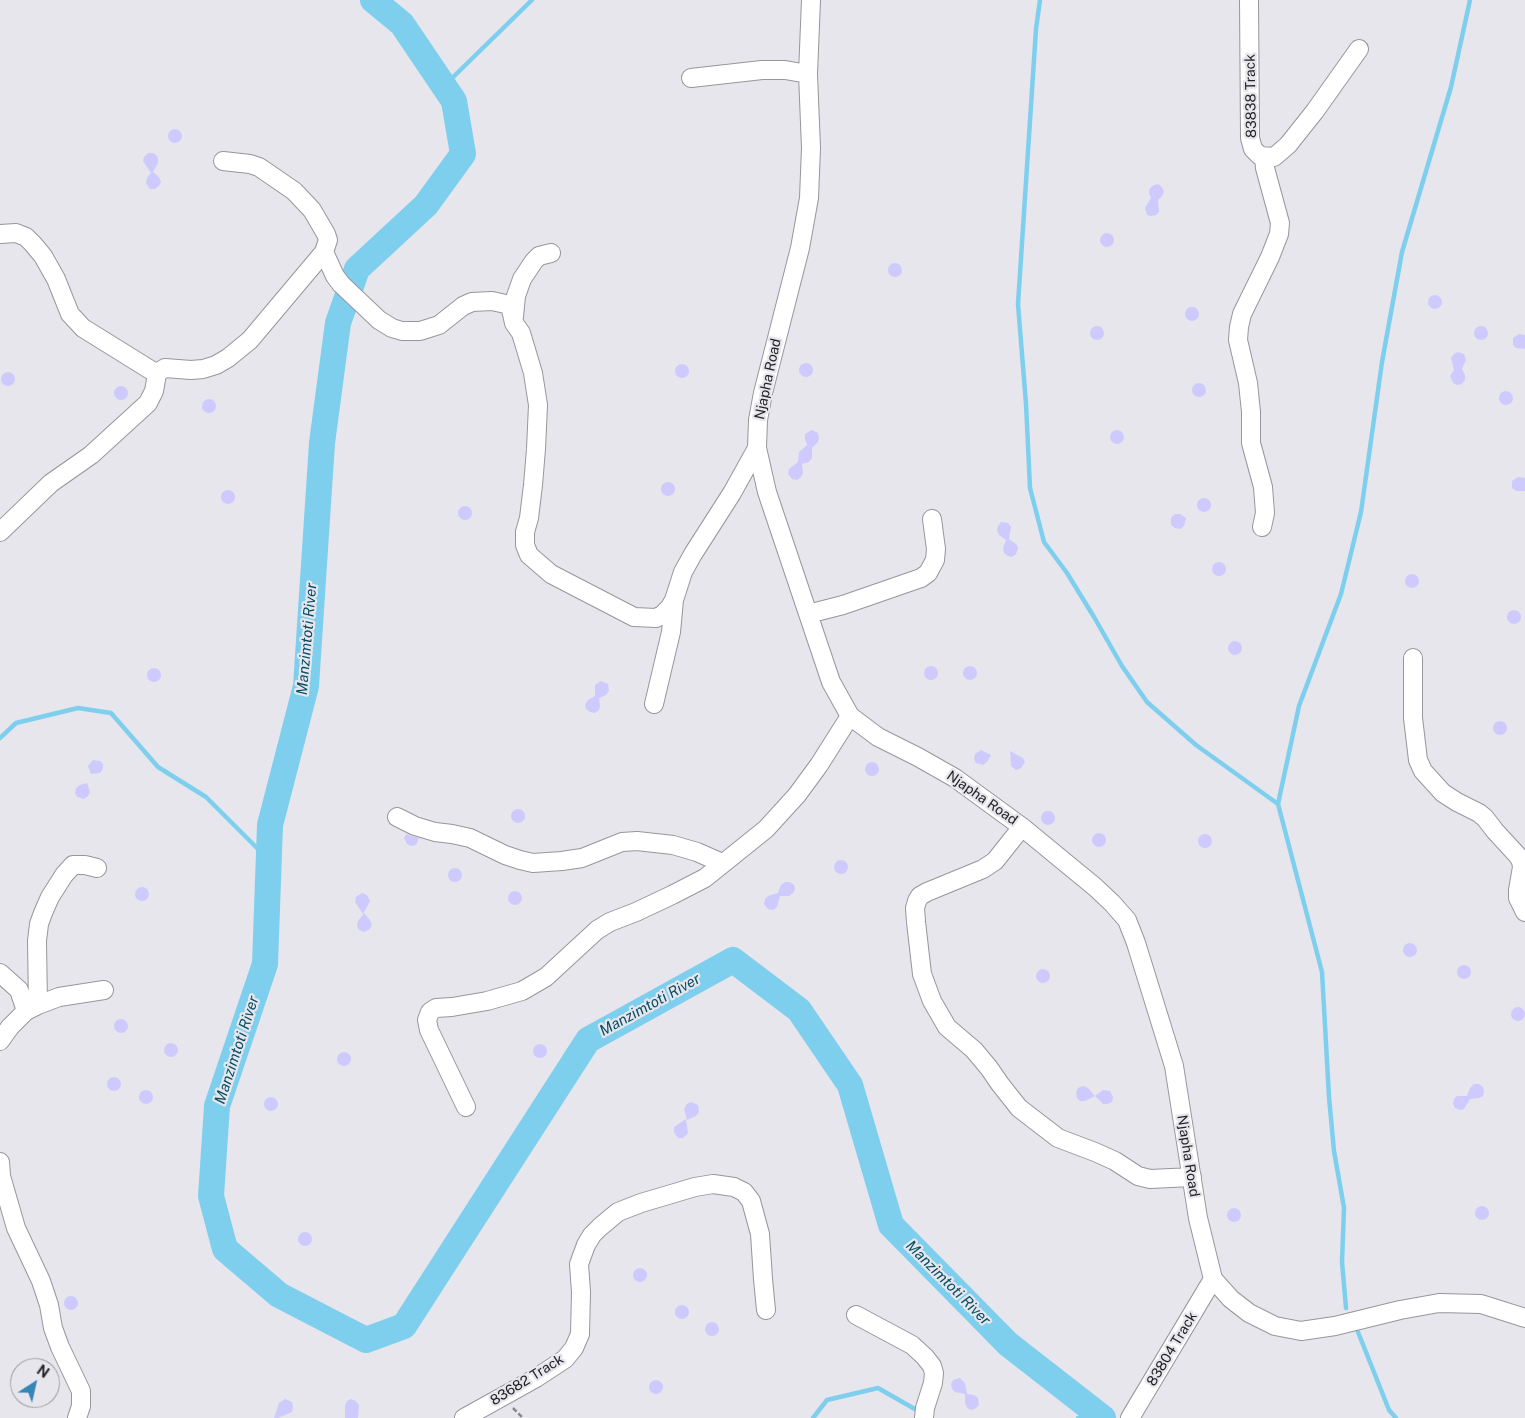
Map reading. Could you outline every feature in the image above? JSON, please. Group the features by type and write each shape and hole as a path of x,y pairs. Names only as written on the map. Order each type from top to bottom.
{"street":[{"name":"Njapha Road","path":"811,0 808,74 811,148 808,198 800,248 763,393 758,420 757,448 767,492 831,682 850,716 878,737 955,778 1022,827 1095,887 1127,920 1136,943 1174,1066 1198,1218 1214,1279 1231,1299 1249,1313 1275,1326 1301,1330 1335,1326 1400,1310 1439,1303 1482,1304 1525,1318"},
{"name":"83838 Track","path":"1250,0 1250,138 1256,153 1264,157 1274,157 1288,145 1320,105 1359,49"},
{"path":"691,78 762,70 785,70 808,74"},
{"path":"1262,527 1265,513 1263,487 1251,443 1251,412 1248,383 1238,340 1238,327 1242,314 1279,234 1280,223 1265,168 1264,157"},
{"path":"0,532 51,483 91,455 148,403 154,391 157,374 166,368 203,369 228,358 250,340 324,252 328,240 326,234 312,210 294,191 259,167 223,161"},
{"path":"0,234 16,233 26,237 34,244 56,279 70,314 83,328 157,374"},
{"path":"324,252 335,276 341,284 379,320 392,328 402,331 420,331 439,326 463,306 472,302 492,300 510,305 514,322 521,333 533,373 538,404 534,485 525,532 529,555 551,574 634,617 656,618 666,612 674,600"},
{"path":"514,322 516,296 522,279 539,256 551,253"},
{"path":"654,704 671,632 674,600 683,572 732,493 757,448"},
{"path":"808,614 843,605 928,574 935,560 936,549 932,520"},
{"path":"1413,658 1413,718 1418,760 1423,770 1443,793 1485,818 1521,860 1522,867 1518,898 1525,912"},
{"path":"466,1107 429,1030 427,1020 430,1012 436,1008 488,1002 522,991 546,977 598,930 610,922 636,912 705,878 766,829 797,795 819,765 850,716"},
{"path":"396,817 415,826 435,832 470,838 505,855 533,863 582,858 622,842 637,841 674,845 697,852 722,863"},
{"path":"1022,827 998,857 984,869 926,892 917,901 915,908 922,974 932,1001 947,1027 974,1050 1019,1108 1058,1138 1116,1161 1138,1176 1150,1179 1192,1177"},
{"path":"32,1008 37,941 42,912 64,875 74,865 97,868"},
{"path":"0,973 19,990 32,1008"},
{"path":"0,1040 10,1027 32,1008 59,997 104,990"},
{"path":"0,1162 1,1176 16,1228 41,1281 49,1305 53,1328 81,1391 81,1406 77,1418"},
{"name":"83682 Track","path":"464,1418 536,1378 565,1359 574,1348 580,1334 581,1292 579,1264 586,1245 600,1227 618,1212 641,1203 695,1187 714,1184 734,1187 744,1192 751,1201 760,1234 766,1310"},
{"name":"83804 Track","path":"1134,1412 1214,1279"},
{"path":"856,1315 912,1345 925,1356 932,1366 934,1373 933,1383 925,1408 924,1418"}],"building":[{"path":"172,129 178,129 182,136 178,143 172,143 168,139 168,133"},
{"path":"148,153 153,153 158,158 158,163 153,172 159,177 161,182 155,189 150,189 146,183 151,173 143,161"},
{"path":"1158,184 1164,192 1158,200 1159,212 1156,215 1147,215 1145,208 1151,198 1150,188"},
{"path":"1104,233 1110,233 1114,240 1110,247 1104,247 1100,243 1100,237"},
{"path":"892,263 898,263 902,270 898,277 892,277 888,273 888,267"},
{"path":"1432,295 1438,295 1442,302 1438,309 1432,309 1428,305 1428,299"},
{"path":"1189,307 1195,307 1199,314 1195,321 1189,321 1185,317 1185,311"},
{"path":"1094,326 1100,326 1104,333 1100,340 1094,340 1090,336 1090,330"},
{"path":"1478,326 1484,326 1488,333 1484,340 1478,340 1474,336 1474,330"},
{"path":"1519,334 1525,335 1525,349 1516,348 1513,345 1513,338"},
{"path":"1458,352 1464,354 1466,360 1462,369 1465,380 1462,384 1457,385 1453,383 1450,376 1454,370 1451,358"},
{"path":"803,363 809,363 813,370 809,377 803,377 799,373 799,367"},
{"path":"679,364 685,364 689,371 685,378 679,378 675,374 675,368"},
{"path":"5,372 11,372 15,379 11,386 5,386 1,382 1,376"},
{"path":"1196,383 1202,383 1206,390 1202,397 1196,397 1192,393 1192,387"},
{"path":"118,386 124,386 128,393 124,400 118,400 114,396 114,390"},
{"path":"1503,391 1509,391 1513,398 1509,405 1503,405 1499,401 1499,395"},
{"path":"206,399 212,399 216,406 212,413 206,413 202,409 202,403"},
{"path":"812,430 818,433 819,438 812,448 812,458 809,462 802,464 803,473 801,477 797,480 792,479 788,474 789,469 798,462 799,452 807,445 805,434"},
{"path":"1114,430 1120,430 1124,437 1120,444 1114,444 1110,440 1110,434"},
{"path":"1518,477 1525,478 1525,491 1516,491 1512,488 1512,481"},
{"path":"665,482 671,482 675,489 671,496 665,496 661,492 661,486"},
{"path":"225,490 231,490 235,497 231,504 225,504 221,500 221,494"},
{"path":"1201,498 1207,498 1211,505 1207,512 1201,512 1197,508 1197,502"},
{"path":"462,506 468,506 472,513 468,520 462,520 458,516 458,510"},
{"path":"1175,514 1180,514 1186,518 1184,526 1180,529 1171,525 1171,518"},
{"path":"1001,522 1008,523 1011,527 1009,539 1017,545 1016,554 1012,557 1004,553 1003,548 1006,540 999,535 997,530"},
{"path":"1216,562 1222,562 1226,569 1222,576 1216,576 1212,572 1212,566"},
{"path":"1409,574 1415,574 1419,581 1415,588 1409,588 1405,584 1405,578"},
{"path":"1511,610 1517,610 1521,617 1517,624 1511,624 1507,620 1507,614"},
{"path":"1232,641 1238,641 1242,648 1238,655 1232,655 1228,651 1228,645"},
{"path":"928,666 934,666 938,673 934,680 928,680 924,676 924,670"},
{"path":"967,666 973,666 977,673 973,680 967,680 963,676 963,670"},
{"path":"151,668 157,668 161,675 157,682 151,682 147,678 147,672"},
{"path":"601,681 608,684 609,691 606,695 599,698 599,710 595,713 590,712 586,709 585,705 588,700 595,696 595,685"},
{"path":"1497,721 1503,721 1507,728 1503,735 1497,735 1493,731 1493,725"},
{"path":"981,750 991,755 983,765 976,763 974,759 975,754"},
{"path":"1010,751 1023,758 1025,762 1021,768 1016,770 1011,766"},
{"path":"93,760 100,761 103,764 103,769 100,773 91,774 88,766"},
{"path":"869,762 875,762 879,769 875,776 869,776 865,772 865,766"},
{"path":"87,783 90,792 88,796 84,799 77,797 75,793 76,788"},
{"path":"515,809 521,809 525,816 521,823 515,823 511,819 511,813"},
{"path":"1045,811 1051,811 1055,818 1051,825 1045,825 1041,821 1041,815"},
{"path":"1096,833 1102,833 1106,840 1102,847 1096,847 1092,843 1092,837"},
{"path":"406,834 419,838 416,845 411,846 407,844 404,838"},
{"path":"1202,834 1208,834 1212,841 1208,848 1202,848 1198,844 1198,838"},
{"path":"838,860 844,860 848,867 844,874 838,874 834,870 834,864"},
{"path":"452,868 458,868 462,875 458,882 452,882 448,878 448,872"},
{"path":"785,882 790,882 794,885 793,893 789,896 780,896 777,907 773,910 768,909 764,904 765,899 778,893 781,885"},
{"path":"139,887 145,887 149,894 145,901 139,901 135,897 135,891"},
{"path":"512,891 518,891 522,898 518,905 512,905 508,901 508,895"},
{"path":"362,893 367,895 370,901 363,914 355,902 356,897"},
{"path":"364,913 372,925 370,929 364,932 359,930 357,926"},
{"path":"1407,943 1413,943 1417,950 1413,957 1407,957 1403,953 1403,947"},
{"path":"1461,965 1467,965 1471,972 1467,979 1461,979 1457,975 1457,969"},
{"path":"1040,969 1046,969 1050,976 1046,983 1040,983 1036,979 1036,973"},
{"path":"1515,1007 1521,1007 1525,1014 1521,1021 1515,1021 1511,1017 1511,1011"},
{"path":"118,1019 124,1019 128,1026 124,1033 118,1033 114,1029 114,1023"},
{"path":"168,1043 174,1043 178,1050 174,1057 168,1057 164,1053 164,1047"},
{"path":"537,1044 543,1044 547,1051 543,1058 537,1058 533,1054 533,1048"},
{"path":"341,1052 347,1052 351,1059 347,1066 341,1066 337,1062 337,1056"},
{"path":"111,1077 117,1077 121,1084 117,1091 111,1091 107,1087 107,1081"},
{"path":"1474,1084 1479,1084 1483,1087 1483,1096 1470,1099 1464,1109 1455,1108 1453,1104 1454,1099 1457,1096 1467,1096"},
{"path":"1083,1086 1088,1088 1095,1096 1085,1101 1080,1101 1076,1093 1078,1088"},
{"path":"143,1090 149,1090 153,1097 149,1104 143,1104 139,1100 139,1094"},
{"path":"1103,1090 1110,1091 1113,1097 1112,1102 1103,1104 1095,1096"},
{"path":"268,1097 274,1097 278,1104 274,1111 268,1111 264,1107 264,1101"},
{"path":"691,1102 698,1105 699,1112 696,1116 687,1120 684,1109"},
{"path":"686,1119 688,1133 683,1138 678,1138 674,1132 674,1127"},
{"path":"1479,1206 1485,1206 1489,1213 1485,1220 1479,1220 1475,1216 1475,1210"},
{"path":"1231,1208 1237,1208 1241,1215 1237,1222 1231,1222 1227,1218 1227,1212"},
{"path":"302,1232 308,1232 312,1239 308,1246 302,1246 298,1242 298,1236"},
{"path":"637,1268 643,1268 647,1275 643,1282 637,1282 633,1278 633,1272"},
{"path":"68,1296 74,1296 78,1303 74,1310 68,1310 64,1306 64,1300"},
{"path":"679,1305 685,1305 689,1312 685,1319 679,1319 675,1315 675,1309"},
{"path":"709,1322 715,1322 719,1329 715,1336 709,1336 705,1332 705,1326"},
{"path":"960,1378 965,1383 967,1394 978,1398 979,1405 972,1410 967,1408 965,1394 955,1392 952,1389 951,1384 953,1380"},
{"path":"653,1380 659,1380 663,1387 659,1394 653,1394 649,1390 649,1384"},
{"path":"285,1399 292,1402 292,1412 274,1418 279,1403"},
{"path":"351,1399 359,1405 358,1418 345,1418 345,1406 347,1401"}],"waterway":[{"name":"Manzimtoti River","path":"373,0 402,24 454,101 463,154 426,205 357,269 338,323 322,443 306,686 270,825 265,964 217,1106 211,1196 225,1249 279,1295 366,1340 404,1326 588,1040 733,960 799,1010 850,1085 891,1225 1008,1344 1103,1418"},
{"path":"444,86 532,0"},
{"path":"1040,0 1036,29 1018,304 1030,488 1044,542 1067,573 1122,666 1147,702 1196,745 1278,804 1322,972 1334,1151 1344,1208 1342,1262 1346,1308"},
{"path":"1278,804 1299,706 1341,594 1361,512 1382,362 1402,252 1451,87 1470,0"},
{"path":"0,738 16,723 78,708 111,713 158,767 206,797 268,859"},
{"path":"1358,1332 1389,1410 1396,1418"},
{"path":"813,1418 827,1400 878,1388 920,1412"},
{"path":"1078,1418 1095,1412"}]}
